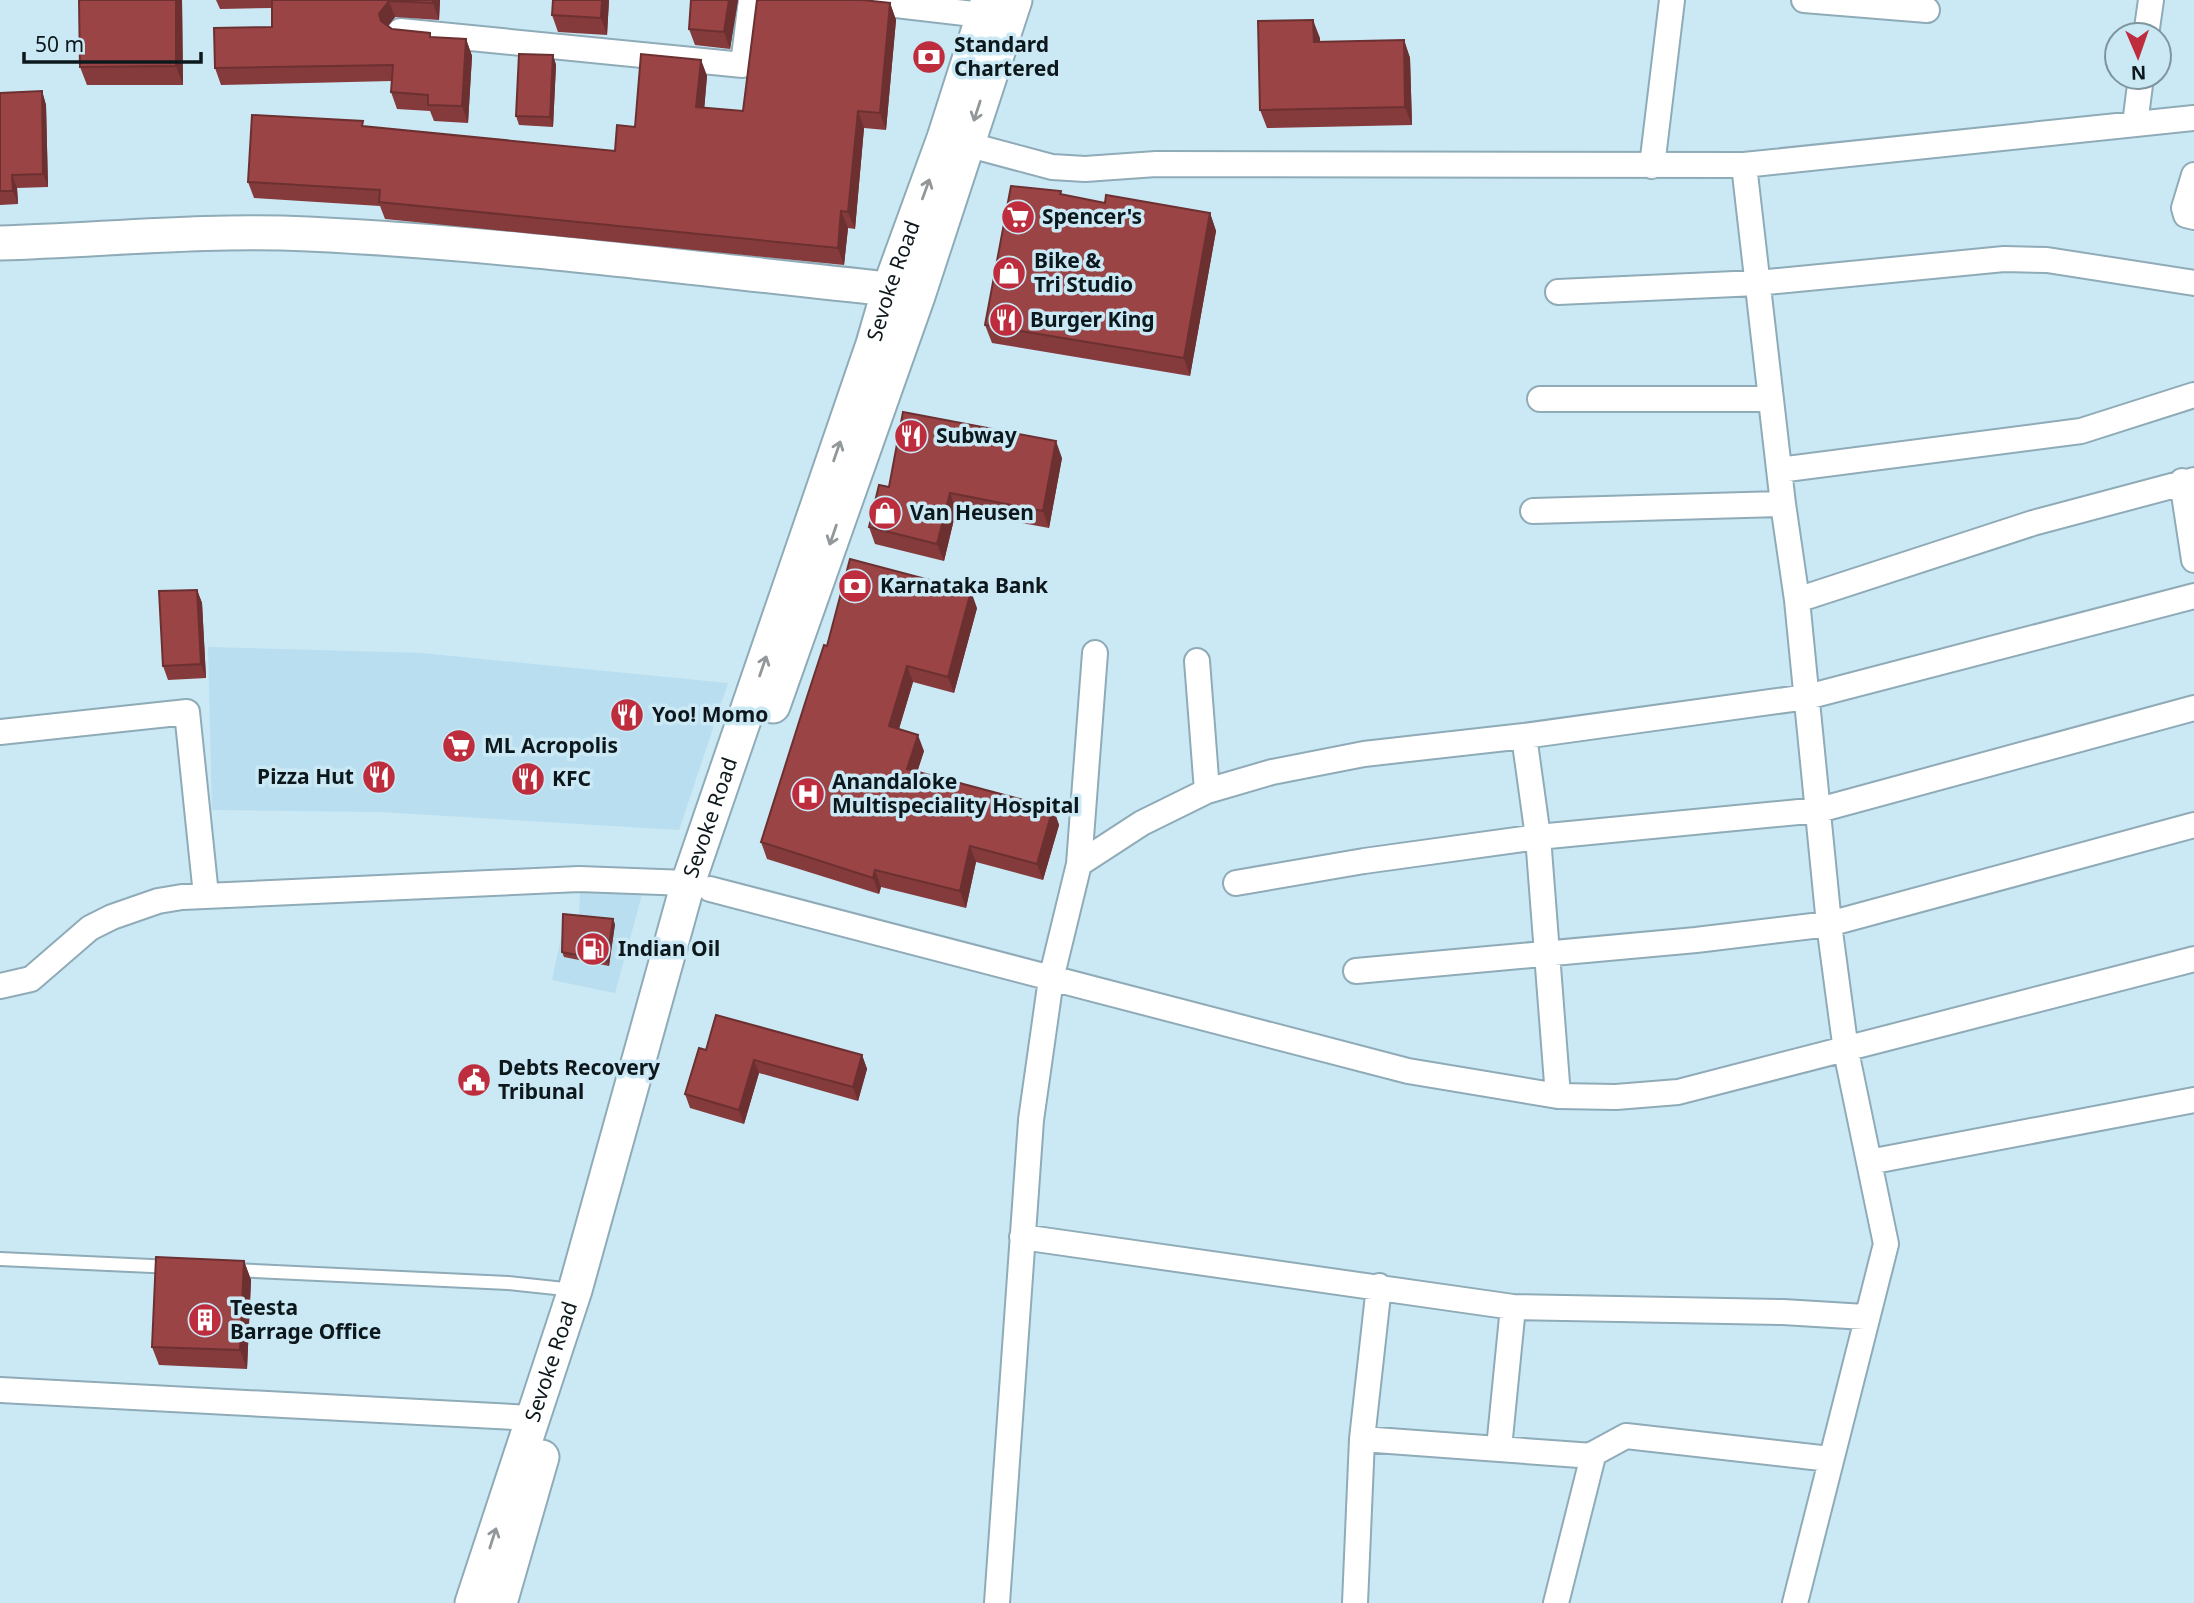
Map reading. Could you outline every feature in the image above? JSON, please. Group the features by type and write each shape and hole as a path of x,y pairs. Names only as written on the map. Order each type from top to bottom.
{"main road":[{"name":"Sevoke Road","path":"903,292 966,144 1014,0"},
{"name":"Sevoke Road","path":"472,1603 575,1290 699,886 886,347 944,138 985,7"},
{"path":"0,243 178,232 307,234 434,243 903,292"},
{"name":"Sevoke Road","path":"499,1603 699,886"}],"street":[{"path":"400,31 743,65 751,0"},
{"path":"853,0 985,7"},
{"path":"1652,166 1672,0"},
{"path":"1804,0 1927,10"},
{"path":"2148,21 2151,0"},
{"path":"2135,124 2139,91"},
{"path":"966,144 1052,167 1085,169 1156,164 1744,165 2194,118"},
{"path":"1744,165 1783,504 1797,600 1829,923 1846,1051 1886,1244 1795,1603"},
{"path":"2194,176 2184,208 2186,215 2194,217"},
{"path":"1558,292 1757,283 2004,259 2047,260 2194,283"},
{"path":"1779,470 2081,431 2194,395"},
{"path":"1540,399 1771,399"},
{"path":"1797,600 2033,523 2188,481 2193,548"},
{"path":"1533,511 1783,504"},
{"path":"1079,864 1142,823 1208,791 1272,772 1364,754 1524,736 1807,697 2194,596"},
{"path":"997,1603 1031,1120 1051,979 1079,864 1095,653"},
{"path":"1197,661 1208,791"},
{"path":"1236,883 1364,861 1538,837 1819,810 2194,708"},
{"path":"0,732 187,712 206,895"},
{"path":"1524,736 1538,837 1558,1096"},
{"path":"1356,971 1548,954 1829,923 2194,825"},
{"path":"0,986 31,978 90,928 112,917 158,901 206,895 579,879 699,886 1408,1071 1558,1096 1616,1097 1678,1092 2194,960"},
{"path":"1869,1162 2194,1100"},
{"path":"1022,1237 1513,1307 1783,1312 1866,1317"},
{"path":"1355,1603 1362,1439 1379,1286"},
{"path":"1499,1448 1513,1307"},
{"path":"0,1390 532,1418"},
{"path":"1362,1439 1591,1455 1626,1436 1830,1459"},
{"path":"1556,1603 1594,1459 1591,1455"}],"lane":[{"path":"0,1259 187,1267"},
{"path":"215,1269 508,1283 575,1290"}],"shaded area":[{"name":"ML Acropolis","path":"208,647 422,653 728,683 679,830 379,812 212,810"},
{"name":"Indian Oil","path":"643,891 615,993 552,980 565,918 579,917 580,892"}],"building":[{"path":"79,0 176,0 176,66 80,67"},
{"path":"272,0 433,0 433,3 389,1 379,14 381,21 392,29 430,33 430,37 466,39 462,106 428,105 428,95 391,92 393,65 215,68 214,28 272,27"},
{"path":"553,0 602,0 601,18 552,15"},
{"path":"691,0 729,0 724,32 689,29"},
{"path":"757,0 863,0 890,3 880,113 858,111 848,212 841,211 838,248 379,202 380,190 248,182 252,115 363,121 362,126 615,151 617,125 635,127 641,54 701,60 696,107 743,111"},
{"path":"1313,20 1314,42 1404,40 1405,107 1260,110 1258,21"},
{"path":"519,54 553,55 550,117 516,116"},
{"path":"42,91 43,174 12,175 13,191 0,191 0,93"},
{"path":"1011,186 1061,191 1060,194 1105,203 1106,195 1210,213 1184,358 985,325"},
{"path":"903,412 1056,441 1043,511 950,493 937,544 869,527 879,485 889,487"},
{"path":"850,559 971,591 948,677 907,666 889,726 918,735 907,769 1053,808 1037,864 970,846 960,891 875,870 873,878 761,842 824,645 827,646"},
{"path":"197,590 201,664 163,666 159,591"},
{"path":"563,914 613,919 607,961 562,952"},
{"path":"716,1015 862,1055 853,1087 754,1060 739,1110 685,1094 699,1048 706,1050"},
{"name":"Teesta Barrage Office","path":"156,1257 244,1261 240,1350 152,1347"}],"place":[{"name":"Standard Chartered","path":"929,57"},
{"name":"Spencer's","path":"1018,217"},
{"name":"Bike & Tri Studio","path":"1009,273"},
{"name":"Burger King","path":"1006,320"},
{"name":"Subway","path":"911,436"},
{"name":"Van Heusen","path":"885,513"},
{"name":"Karnataka Bank","path":"855,586"},
{"name":"Yoo! Momo","path":"627,715"},
{"name":"ML Acropolis","path":"459,746"},
{"name":"Pizza Hut","path":"379,777"},
{"name":"KFC","path":"528,779"},
{"name":"Anandaloke Multispeciality Hospital","path":"808,794"},
{"name":"Indian Oil","path":"593,949"},
{"name":"Debts Recovery Tribunal","path":"474,1080"},
{"name":"Teesta Barrage Office","path":"205,1320"}]}
